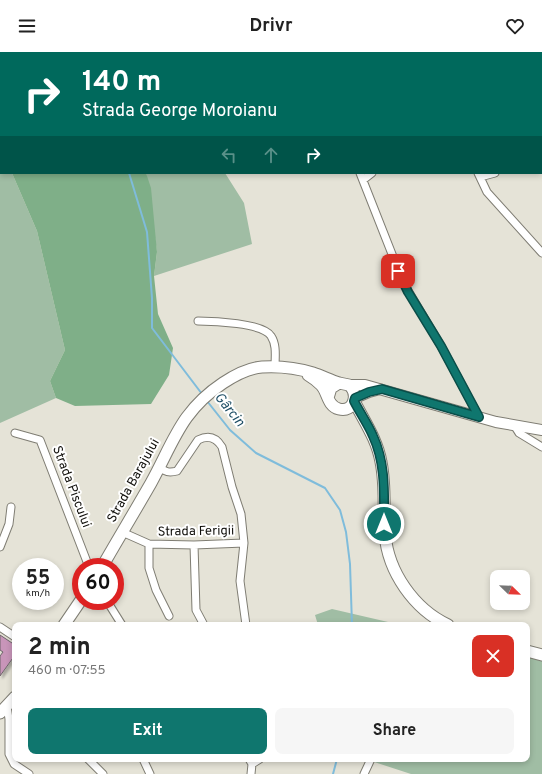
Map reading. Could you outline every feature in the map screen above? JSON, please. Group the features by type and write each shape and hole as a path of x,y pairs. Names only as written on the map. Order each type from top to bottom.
{"main road":[{"name":"Strada Barajului","path":"107,558 159,467 178,429 192,409 215,389 241,373 252,369 275,367 297,369 314,373 344,384"},
{"path":"297,369 321,385 330,403 338,409 355,416 369,428"},
{"path":"328,398 331,388 344,384 365,385 479,417 542,430"},
{"path":"344,384 355,393 355,399 376,443 382,462 386,546 392,566 414,599 443,622"},
{"path":"338,409 346,409 355,399 369,392 382,389"},
{"path":"66,622 74,610"},
{"path":"530,652 542,655"},
{"path":"3,709 12,699"}],"street":[{"path":"479,175 487,192 542,254"},
{"path":"361,176 403,282 441,346 479,417"},
{"path":"198,321 227,322 265,330 271,336 276,351 275,367"},
{"path":"514,425 519,433 542,447"},
{"name":"Strada Piscului","path":"15,433 40,440 86,558"},
{"path":"159,467 166,472 177,471 198,440 202,438 212,438 222,447 232,488 241,514 244,543 240,581 246,622"},
{"path":"0,547 9,524 11,507"},
{"name":"Strada Ferigii","path":"122,532 149,544 194,545 244,543"},
{"name":"Strada Ferigii","path":"149,544 149,568 156,590 169,616"},
{"path":"194,545 196,610 202,622"},
{"path":"113,610 120,622"},
{"path":"0,627 12,634"},
{"path":"3,709 9,719 9,754 12,761"},
{"path":"13,762 16,766 29,774"},
{"path":"91,762 103,774"},
{"path":"144,762 150,774"},
{"path":"250,762 251,774"},
{"path":"364,774 370,762"}],"green space":[{"path":"0,174 12,174 37,231 65,350 50,381 56,398 0,423"},
{"path":"12,174 146,174 151,188 157,252 154,276 158,314 173,348 169,375 151,404 75,406 56,398 50,381 65,350 37,231"},
{"path":"146,174 226,174 244,203 252,244 154,276 157,252"},
{"path":"332,609 388,622 317,622 315,615"},
{"path":"530,651 542,653 542,774 411,774 374,762 530,762"}],"building":[{"path":"0,635 12,643 12,659 0,676 0,656 3,652 0,650"}],"waterway":[{"name":"Gârcin","path":"129,174 147,232 152,298 152,328 202,394"},
{"name":"Gârcin","path":"207,401 230,430 256,453 325,488 340,510 346,532 350,564 352,622"},
{"name":"Gârcin","path":"333,774 336,762"}],"route":[{"path":"384,524 384,485 382,462 373,435 354,401 355,398 362,394 382,389 479,417 441,346 408,292 398,271"}]}
